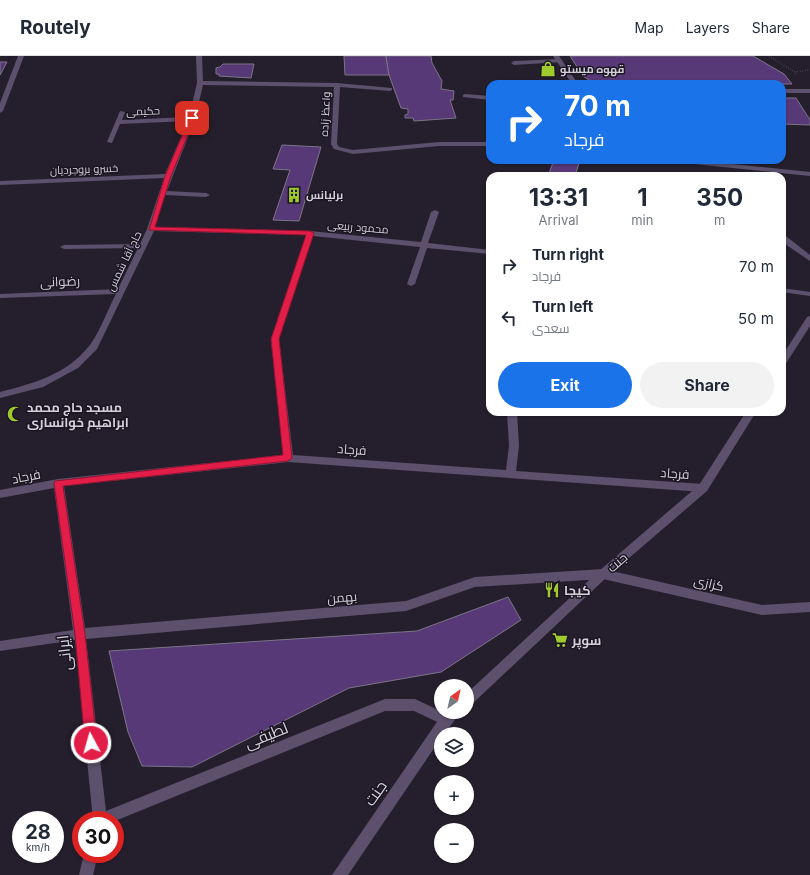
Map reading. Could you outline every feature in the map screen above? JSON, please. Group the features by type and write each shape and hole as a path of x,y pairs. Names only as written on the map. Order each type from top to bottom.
{"street":[{"path":"0,111 22,56"},
{"name":"حاج آقا شمس","path":"0,395 40,384 75,366 94,347 144,246 168,176 192,118 200,83 199,56"},
{"path":"514,63 558,59 571,80"},
{"name":"واعظ زاده","path":"200,83 337,85 334,144 336,148 344,151 353,152 418,145 458,143 486,144"},
{"path":"337,85 390,89"},
{"path":"786,91 807,91"},
{"path":"465,96 486,98"},
{"path":"110,142 122,112"},
{"name":"حکیمی","path":"119,122 192,118"},
{"path":"709,164 810,174"},
{"path":"740,164 746,172"},
{"name":"خسرو بروجردیان","path":"0,183 168,176"},
{"path":"163,193 206,195"},
{"path":"411,284 435,212"},
{"name":"محمود ربیعی","path":"151,229 310,233 486,252"},
{"path":"288,458 275,339 310,233"},
{"path":"786,241 810,259"},
{"path":"64,248 144,246"},
{"name":"رضوانی","path":"0,296 122,291"},
{"path":"786,291 810,294"},
{"path":"786,357 810,319"},
{"path":"511,474 514,446 512,416"},
{"name":"جنت","path":"474,694 603,574 703,488 748,416"},
{"name":"فرجاد","path":"0,494 58,483 288,458 703,488"},
{"name":"ایرانی","path":"58,483 80,634 99,811"},
{"name":"بهمن","path":"0,646 80,634 406,606 475,582 603,574"},
{"name":"کزازی","path":"603,574 762,610 810,607"},
{"name":"لطیفی","path":"122,811 385,705 415,705 434,711"},
{"name":"جنت","path":"339,875 448,719"},
{"path":"86,875 89,863"}],"path":[{"path":"769,56 795,72 807,91"},
{"path":"795,72 810,70"}],"building":[{"path":"344,56 386,56 389,75 345,75"},
{"path":"386,56 431,56 432,63 442,81 441,89 454,91 453,100 450,100 456,118 414,121 413,118 405,118 405,115 408,114 408,109 401,108 389,75"},
{"path":"570,56 753,56 784,74 792,84 786,84 786,80 589,80 583,76"},
{"path":"0,62 7,62 0,75"},
{"path":"223,64 254,64 251,78 219,76 219,74 216,74 216,68"},
{"path":"786,98 796,98 810,120 810,125 786,124"},
{"name":"برلیانس","path":"282,145 321,147 299,221 273,220 290,170 273,169"},
{"path":"552,164 579,164 576,172 550,172"},
{"path":"508,597 521,620 441,672 349,688 192,767 142,766 128,732 109,651 417,631"}],"place":[{"name":"قهوه میستو","path":"548,69"},
{"name":"برلیانس","path":"294,195"},
{"name":"مسجد حاج محمد ابراهیم خوانساری","path":"15,414"},
{"name":"کیجا","path":"552,590"},
{"name":"سوپر","path":"560,640"}],"route":[{"path":"91,743 80,634 58,483 288,458 275,339 310,233 151,229 168,176 192,118"}]}
